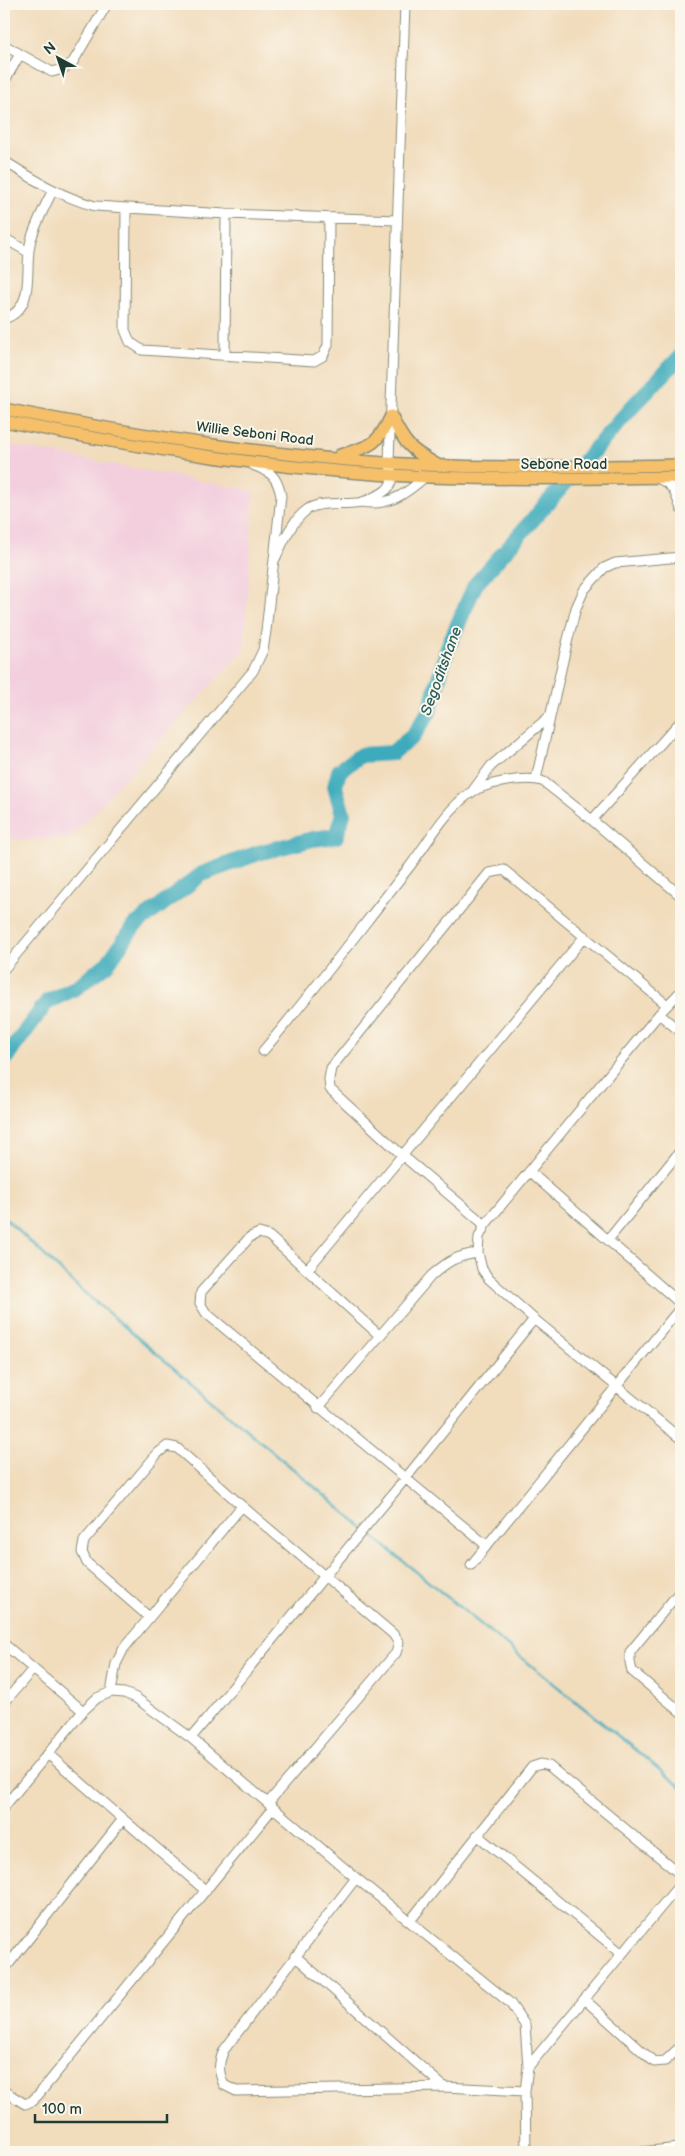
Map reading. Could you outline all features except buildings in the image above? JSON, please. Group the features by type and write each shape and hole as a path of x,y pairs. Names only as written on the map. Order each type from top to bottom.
{"main road":[{"name":"Willie Seboni Road","path":"4,409 114,430 288,454 437,465 506,467"},
{"path":"331,457 366,447 376,442 391,416"},
{"path":"391,416 400,436 410,448 437,465"},
{"name":"Willie Seboni Road","path":"4,421 116,444 245,462 425,477 505,479"},
{"name":"Sebone Road","path":"506,467 681,465"},
{"path":"655,477 681,477"},
{"name":"Sebone Road","path":"505,479 655,477"}],"street":[{"path":"4,45 52,72 63,69 73,62 107,4"},
{"path":"362,502 386,491 392,482 393,474 389,462 404,4"},
{"path":"4,82 20,54"},
{"path":"4,161 53,190 95,206 226,214 397,220"},
{"path":"4,319 22,306 27,290 28,252 31,238 53,190"},
{"path":"126,209 125,330 130,342 142,350 314,361 323,356 328,345 329,218"},
{"path":"225,356 226,214"},
{"path":"4,238 28,252"},
{"path":"4,969 253,670 263,650 281,496 279,483 268,471 245,462"},
{"path":"274,561 291,527 310,508 362,502 374,504 392,501 425,477"},
{"path":"655,477 667,482 673,488 681,509"},
{"path":"536,779 576,608 584,590 604,568 615,563 681,557"},
{"path":"262,1051 307,999 413,862 442,820 471,793 491,766 550,716"},
{"path":"592,820 681,721"},
{"path":"471,793 488,786 523,779 536,779 544,782 681,896"},
{"path":"485,1225 402,1156 330,1089 329,1079 331,1068 489,873 504,870 667,1005"},
{"path":"307,1270 585,936"},
{"path":"681,991 659,1014 485,1225 479,1237 478,1253 482,1269 489,1279 534,1319 681,1440"},
{"path":"659,1014 681,1032"},
{"path":"608,1240 681,1150"},
{"path":"471,1565 681,1305 530,1172"},
{"path":"379,1335 268,1236 260,1233 250,1237 201,1292 200,1303 206,1313 486,1546"},
{"path":"318,1408 431,1276 449,1261 464,1255 478,1253"},
{"path":"190,1738 357,1538 534,1319"},
{"path":"4,2091 25,2104 32,2101 206,1891 271,1806 396,1653 399,1643 393,1634 176,1448 167,1446 158,1454 84,1541 82,1552 87,1563 149,1617"},
{"path":"111,1692 116,1664 124,1648 242,1506"},
{"path":"681,1590 630,1652 630,1662 632,1671 681,1712"},
{"path":"4,1644 83,1711"},
{"path":"4,1703 33,1669"},
{"path":"4,1807 83,1711 97,1698 111,1692 136,1698 190,1738 356,1878 510,2003 525,2025 528,2067 525,2091 526,2152"},
{"path":"48,1754 206,1891"},
{"path":"410,1921 532,1768 541,1764 549,1766 681,1875"},
{"path":"4,1970 123,1819"},
{"path":"478,1835 621,1953"},
{"path":"356,1878 224,2050 219,2061 219,2072 224,2085 236,2091 444,2087 525,2091"},
{"path":"528,2067 681,1883"},
{"path":"295,1956 444,2087"},
{"path":"584,1999 654,2062 665,2061 681,2046"},
{"path":"641,2152 680,2148"}],"shaded area":[{"path":"4,444 254,491 244,649 69,839 4,840"}],"waterway":[{"name":"Segoditshane","path":"4,1060 47,1002 77,987 108,963 134,926 202,874 258,853 313,839 336,836 343,814 335,787 339,771 361,755 392,753 413,736 429,712 448,647 475,585 633,406 681,356"},
{"path":"4,1217 80,1289 362,1527"},
{"path":"366,1531 681,1787"}]}
